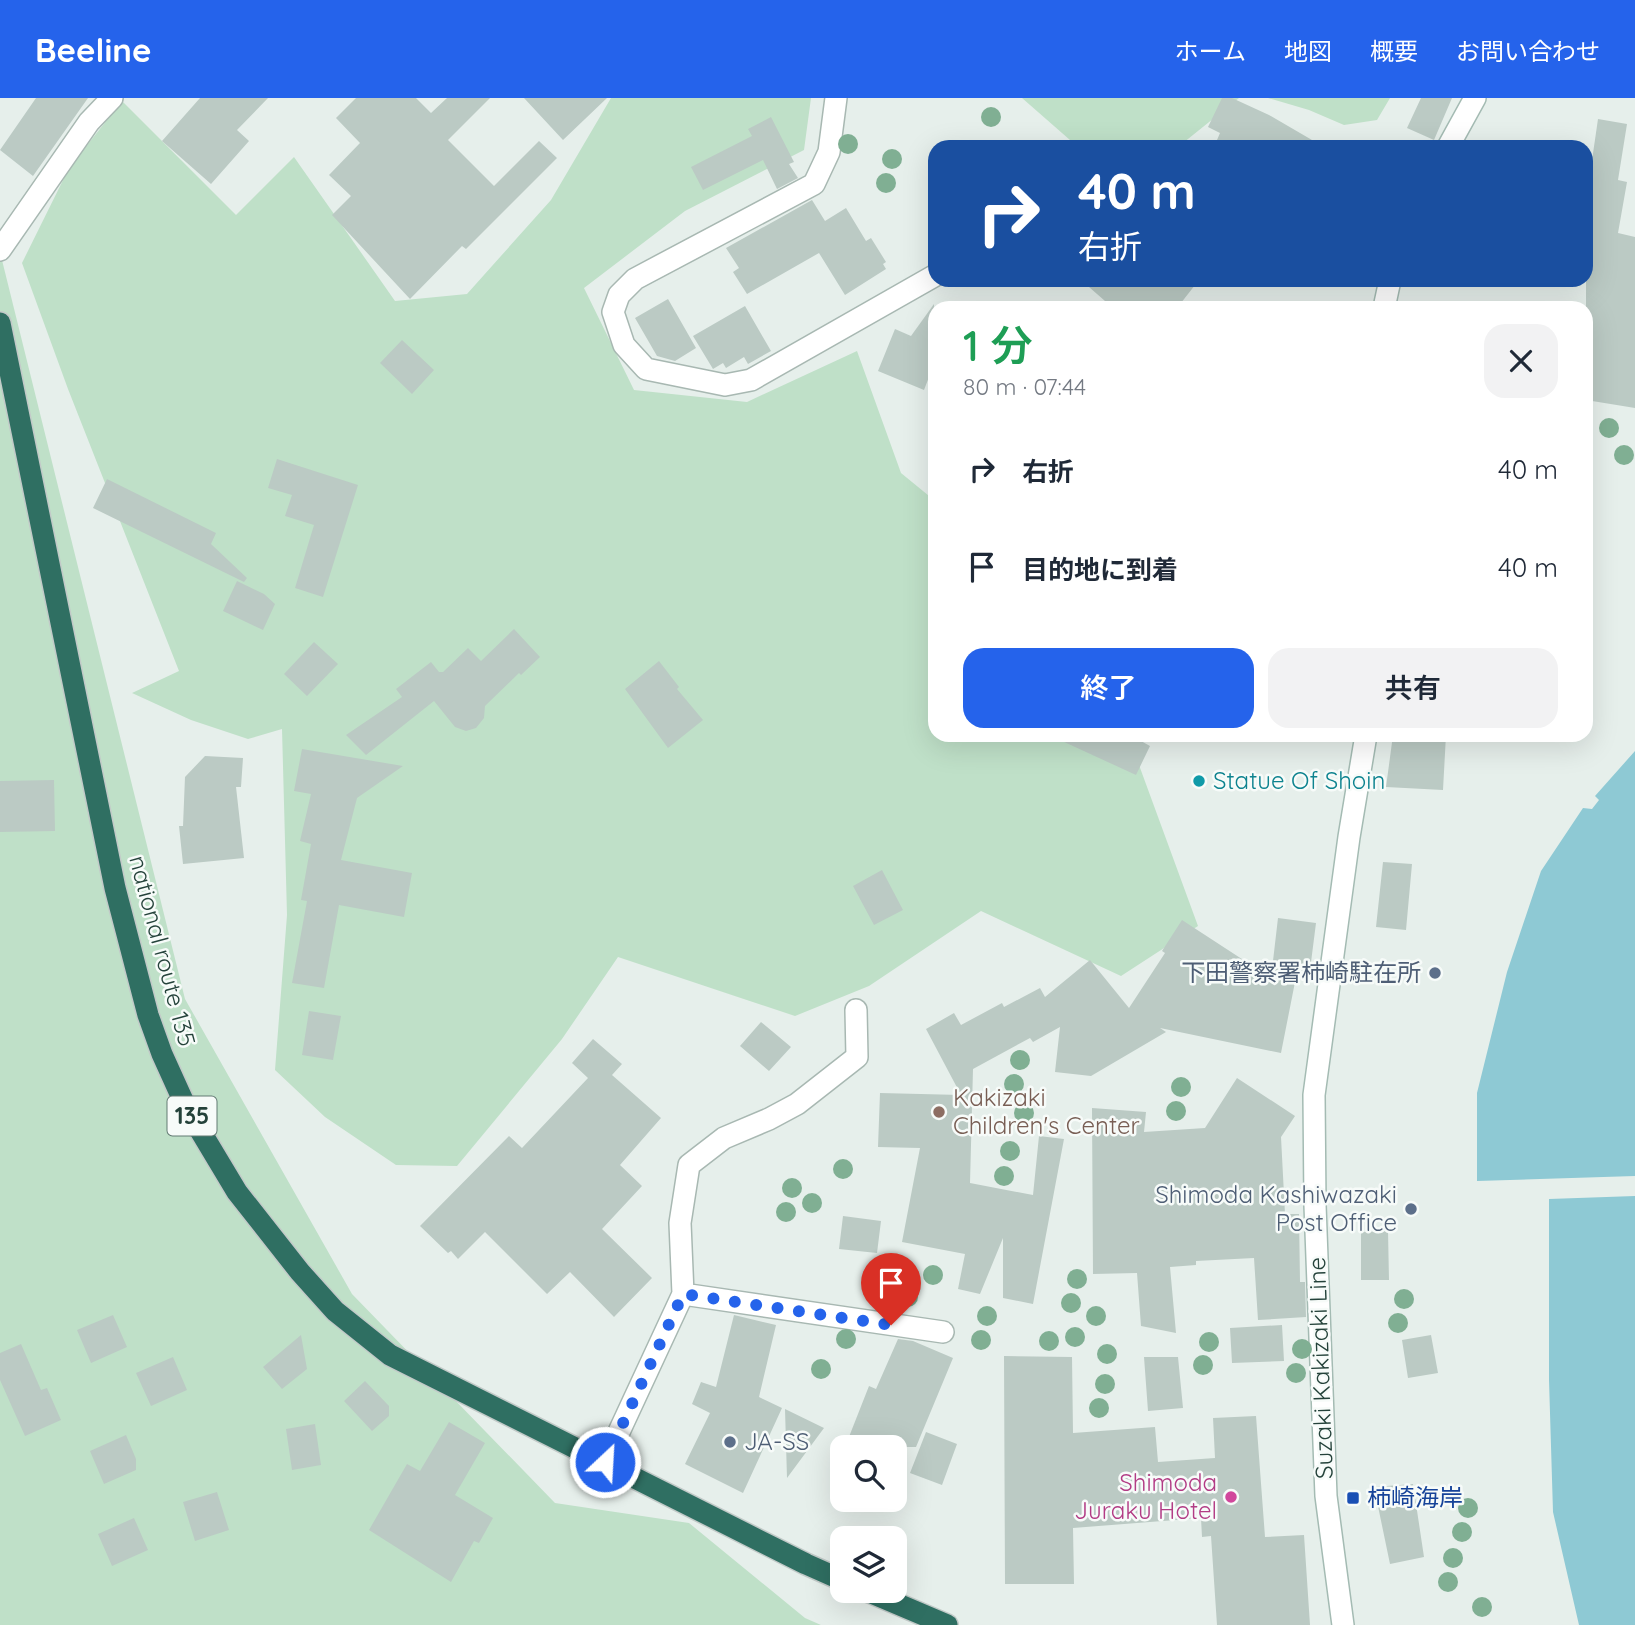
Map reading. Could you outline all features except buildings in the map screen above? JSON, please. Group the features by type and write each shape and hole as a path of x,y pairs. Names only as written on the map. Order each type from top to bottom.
{"highway":[{"name":"national route 135","path":"0,323 5,372 115,888 148,1014 162,1054 186,1107 237,1192 300,1272 335,1311 390,1355 830,1574"},
{"path":"895,1603 947,1625"}],"street":[{"path":"0,250 89,122 111,98"},
{"path":"836,98 830,152 814,184 635,279 619,295 613,312 624,345 646,369 725,385 751,380 928,279"},
{"path":"1452,140 1475,98"},
{"name":"Suzaki Kakizaki Line","path":"1343,1625 1326,1496 1315,1205 1314,1095 1349,837 1365,742"},
{"path":"605,1462 683,1294 680,1223 689,1166 724,1139 797,1104 858,1057 856,1010"},
{"path":"683,1294 943,1332"}],"green space":[{"path":"611,98 811,98 804,150 685,211 584,288 634,390 747,402 857,351 901,473 928,495 928,742 1131,742 1198,926 1121,976 981,911 869,986 795,1016 618,957 562,1039 457,1166 396,1165 325,1117 275,1070 287,915 282,729 248,739 191,720 132,693 179,671 68,389 22,263 69,168 122,101 236,215 294,157 395,301 467,294 551,200"},
{"path":"1022,98 1239,98 1187,140 1070,140"},
{"path":"1268,98 1390,98 1377,120 1344,125 1309,110"},
{"path":"0,252 185,999 352,1294 555,1503 689,1523 805,1618 821,1625 0,1625"}],"water":[{"path":"1635,751 1635,1176 1477,1181 1477,1093 1507,972 1541,871 1583,808 1592,809 1599,800 1595,796"},
{"path":"1635,1196 1635,1625 1579,1625 1553,1512 1549,1380 1549,1199"}],"place":[{"name":"Statue Of Shoin","path":"1199,781"},
{"name":"下田警察署柿崎駐在所","path":"1435,973"},
{"name":"Kakizaki Children's Center","path":"939,1112"},
{"name":"Shimoda Kashiwazaki Post Office","path":"1411,1209"},
{"name":"JA-SS","path":"730,1442"},
{"name":"Shimoda Juraku Hotel","path":"1231,1497"},
{"name":"柿崎海岸","path":"1353,1498"}],"route":[{"path":"605,1462 683,1294 891,1325"}]}
